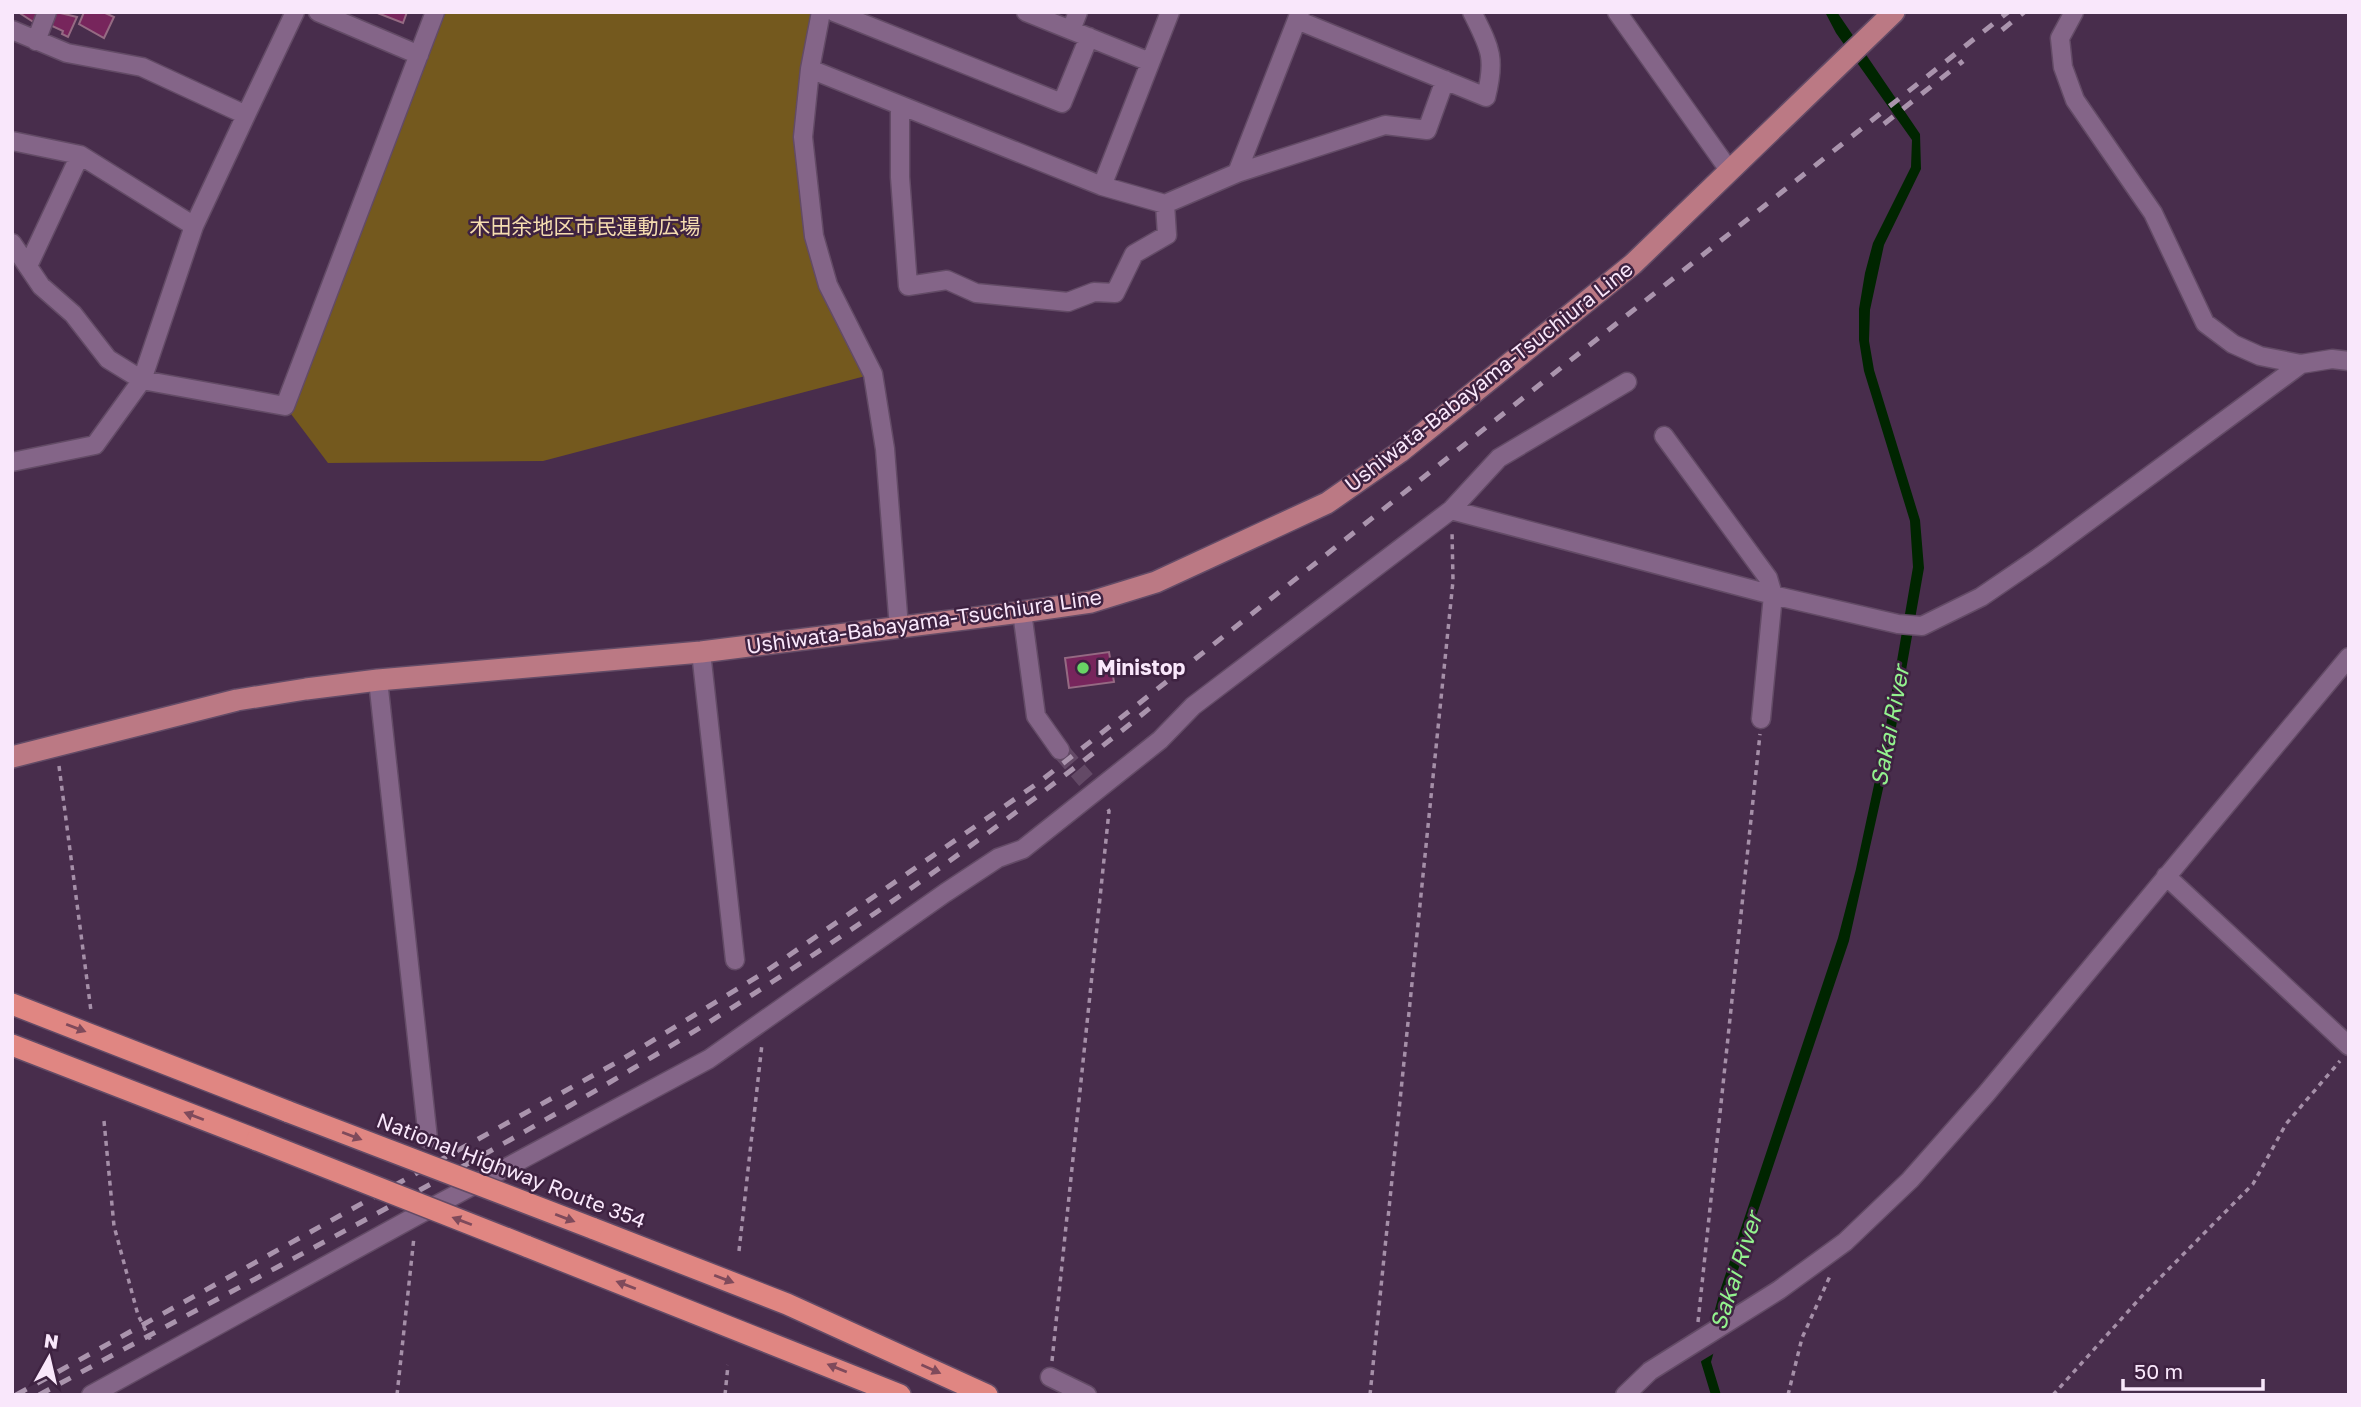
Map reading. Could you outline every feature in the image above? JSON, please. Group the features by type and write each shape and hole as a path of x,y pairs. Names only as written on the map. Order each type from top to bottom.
{"highway":[{"name":"National Highway Route 354","path":"12,1003 787,1304 987,1395"},
{"path":"12,1045 900,1395"}],"main road":[{"name":"Ushiwata-Babayama-Tsuchiura Line","path":"12,757 237,700 378,680 701,652 1022,612 1124,594 1206,562 1327,503 1400,452 1557,328 1633,264 1894,12"}],"street":[{"path":"36,41 47,12"},
{"path":"12,462 94,445 142,380 194,226 295,12"},
{"path":"318,12 419,55"},
{"path":"12,243 41,286 73,314 108,359 142,380 285,406 435,12"},
{"path":"821,12 810,69 803,137 814,236 828,285 873,374 885,449 899,628"},
{"path":"834,12 1062,103 1089,37"},
{"path":"1026,12 1150,62"},
{"path":"1071,30 1078,12"},
{"path":"1102,186 1170,12"},
{"path":"1237,173 1298,16 1486,97 1493,69 1492,51 1472,12"},
{"path":"1617,12 1729,170"},
{"path":"2074,12 2060,38 2063,67 2076,100 2153,213 2206,323 2233,344 2260,356 2301,364 2332,359 2349,361"},
{"path":"12,30 67,53 142,67 246,115"},
{"path":"810,69 1102,186 1165,204 1237,173 1385,125 1427,130 1445,80"},
{"path":"900,106 900,177 908,286 947,281 976,293 1068,302 1094,292 1115,293 1134,254 1167,235 1165,204"},
{"path":"12,141 80,155 194,226"},
{"path":"28,266 80,155"},
{"path":"1451,510 1773,595 1898,624 1922,626 1981,597 2031,563 2301,364"},
{"path":"91,1395 709,1059 945,893 998,859 1023,849 1092,786 1160,740 1193,706 1451,510 1499,458 1627,382"},
{"path":"1664,436 1768,578 1773,595 1761,719"},
{"path":"1022,612 1031,661 1036,716 1060,750"},
{"path":"701,652 736,960"},
{"path":"1625,1395 1650,1371 1779,1290 1845,1242 1910,1180 2349,657"},
{"path":"378,680 428,1139"},
{"path":"2166,876 2344,1053"},
{"path":"1050,1377 1087,1395"}],"path":[{"path":"1370,1395 1453,581 1451,510"},
{"path":"1699,1339 1761,719"},
{"path":"57,746 91,1011"},
{"path":"1050,1377 1109,811 1092,786"},
{"path":"739,1251 762,1058 762,1021"},
{"path":"2053,1395 2142,1296 2253,1184 2286,1124 2344,1053"},
{"path":"104,1121 114,1226 138,1315 152,1343 144,1349"},
{"path":"397,1395 416,1216"},
{"path":"1787,1395 1802,1338 1845,1242"},
{"path":"725,1395 728,1365"}],"green space":[{"name":"木田余地区市民運動広場","path":"435,12 821,12 810,69 814,236 873,374 543,461 328,463 285,406"}],"water":[{"name":"Sakai River","path":"1825,12 1837,12 1920,134 1921,169 1884,245 1870,310 1869,341 1874,370 1920,520 1924,568 1893,744 1849,941 1730,1294 1711,1362 1721,1395 1711,1395 1701,1362 1720,1291 1838,938 1883,743 1913,567 1910,521 1864,371 1859,340 1859,309 1865,273 1873,243 1911,167 1912,140 1836,33"}],"pier":[{"path":"1731,1302 1718,1351 1698,1363 1711,1313"}],"building":[{"path":"18,12 40,12 35,23"},
{"path":"56,12 77,17 68,37 62,34 63,31 50,25"},
{"path":"84,12 103,12 114,17 104,38 79,24"},
{"path":"375,12 407,12 403,23"},
{"path":"1109,652 1114,682 1069,688 1065,658"}],"tunnel":[{"path":"1060,750 1086,780"}],"railway":[{"path":"16,1395 621,1060 765,972 1038,783 2008,12"},
{"path":"2002,30 2024,12"},
{"path":"1884,124 1963,61"},
{"path":"39,1395 410,1196 683,1038 821,950 917,884 1012,815 1150,708"}],"place":[{"name":"Ministop","path":"1083,668"}]}
